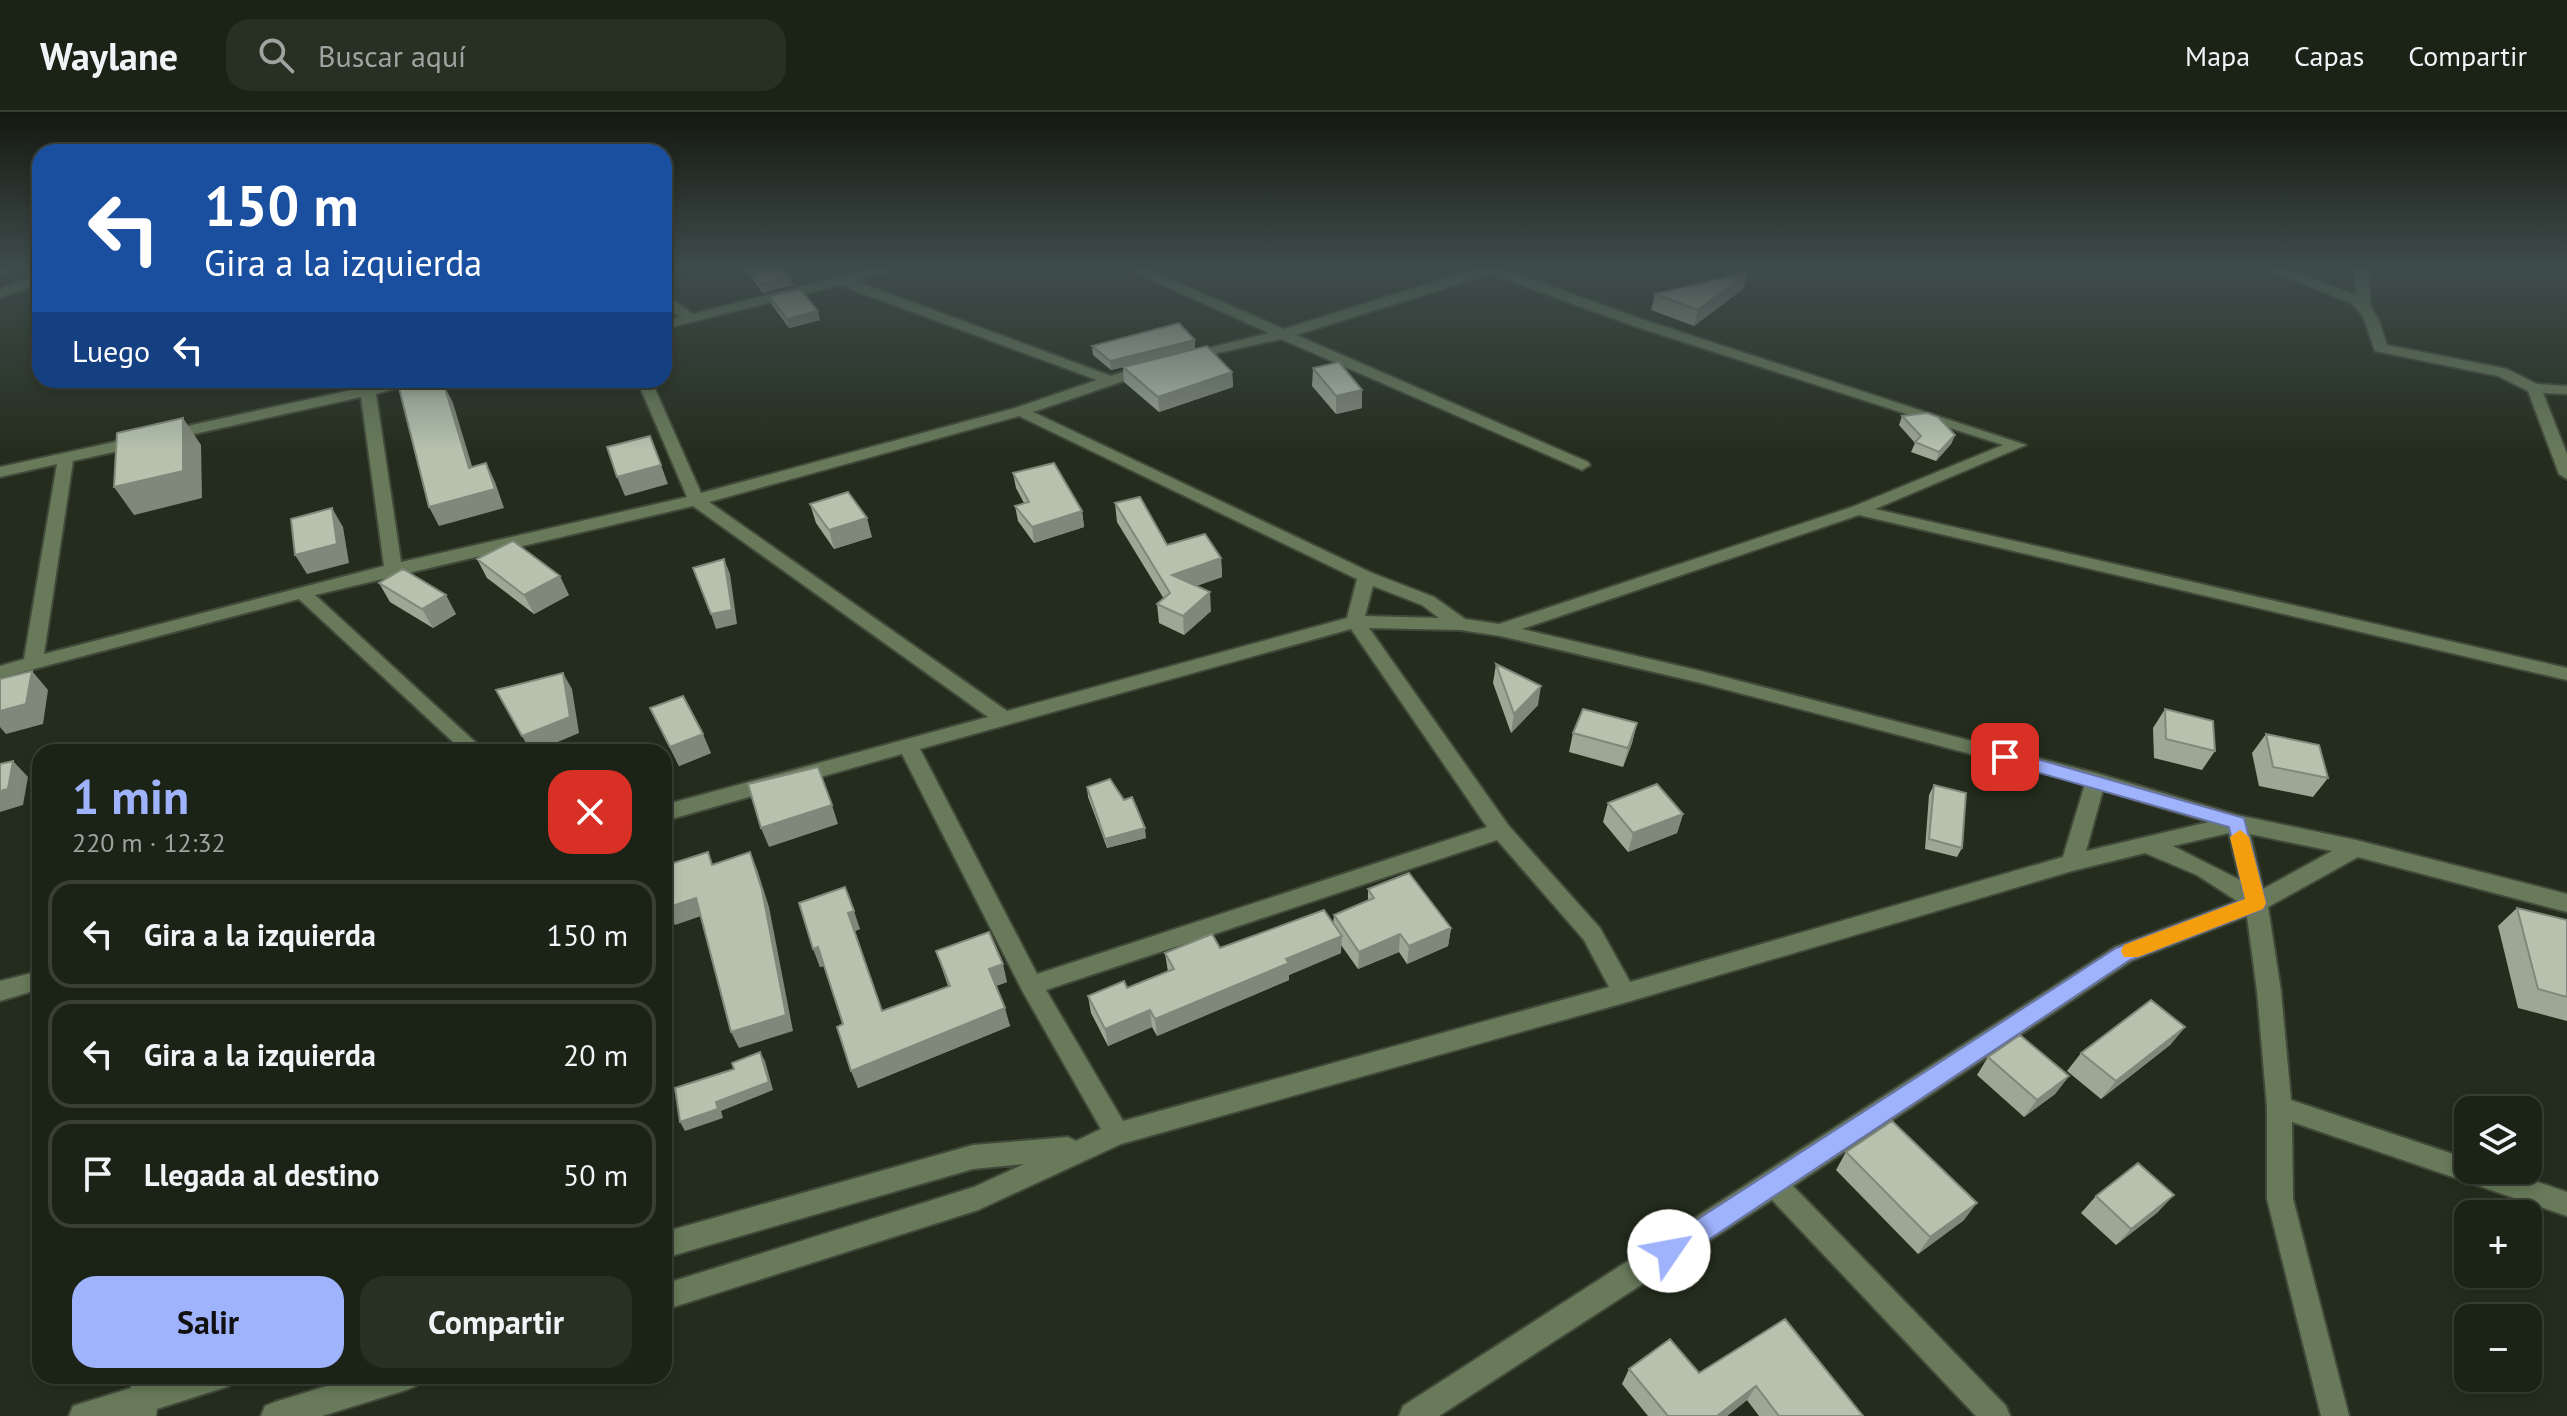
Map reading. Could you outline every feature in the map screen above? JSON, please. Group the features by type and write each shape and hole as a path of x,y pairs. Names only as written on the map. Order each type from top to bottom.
{"street":[{"path":"971,329 1107,379"},
{"path":"1266,329 1582,465"},
{"path":"0,672 393,569 696,500 1020,411 1107,379 1303,329"},
{"path":"1500,630 1858,510 2018,445 1657,329"},
{"path":"2375,329 2380,348 2502,372 2534,388 2567,390"},
{"path":"0,472 381,388"},
{"path":"647,388 696,500 1006,720"},
{"path":"2534,388 2567,474"},
{"path":"368,391 393,569"},
{"path":"1020,411 1366,577 1428,601 1460,624"},
{"path":"33,664 66,457"},
{"path":"1858,510 2567,674"},
{"path":"1366,577 1355,622 1501,831 1592,934 1624,993"},
{"path":"301,592 467,744"},
{"path":"672,811 909,748 1355,622 1460,624 1500,630 1701,677 2096,780 2237,823 2356,848 2567,903"},
{"path":"909,748 1031,985 1117,1134"},
{"path":"2072,863 2096,780"},
{"path":"672,1294 978,1198 1080,1148 1117,1134 1624,993 2072,863 2237,823"},
{"path":"2237,823 2256,903 2279,1107 2280,1199 2335,1416"},
{"path":"1031,985 1501,831"},
{"path":"2146,845 2187,858 2219,875 2256,903"},
{"path":"1413,1416 1774,1184 2123,954 2256,903 2356,848"},
{"path":"0,991 32,982"},
{"path":"2279,1107 2567,1204"},
{"path":"672,1243 973,1157 1080,1148"},
{"path":"1774,1184 1996,1416"},
{"path":"83,1416 190,1384"},
{"path":"275,1416 380,1384"}],"building":[{"path":"1157,329 1185,329 1195,340 1110,361 1092,346"},
{"path":"1207,346 1232,372 1158,397 1123,367"},
{"path":"1339,362 1362,390 1336,396 1313,368"},
{"path":"399,388 445,388 469,468 486,463 495,489 429,507"},
{"path":"1927,413 1938,417 1955,435 1939,452 1915,442 1921,436 1902,416"},
{"path":"183,418 183,471 114,487 117,433"},
{"path":"650,436 661,465 617,477 607,447"},
{"path":"1054,463 1082,511 1032,527 1015,506 1029,502 1013,473"},
{"path":"848,492 867,518 829,530 810,504"},
{"path":"1140,497 1167,545 1205,534 1221,558 1172,575 1210,592 1183,616 1157,604 1170,593 1115,503"},
{"path":"332,508 337,544 295,555 291,519"},
{"path":"513,541 560,576 524,595 477,559"},
{"path":"724,559 732,610 711,614 693,568"},
{"path":"403,569 446,595 422,609 379,583"},
{"path":"1496,664 1541,686 1514,714"},
{"path":"32,671 26,704 0,711 0,679"},
{"path":"563,673 570,717 522,736 496,690"},
{"path":"683,696 703,734 672,746 650,708"},
{"path":"1583,709 1637,723 1628,748 1573,733"},
{"path":"2165,709 2213,721 2215,751 2166,739"},
{"path":"2266,734 2319,745 2328,778 2273,767"},
{"path":"13,761 8,789 0,791 0,764"},
{"path":"818,767 832,805 761,828 748,784"},
{"path":"1110,779 1124,800 1132,797 1145,828 1105,839 1087,787"},
{"path":"1657,784 1683,814 1633,833 1608,803"},
{"path":"1934,785 1966,793 1962,848 1929,839"},
{"path":"708,852 712,865 750,852 762,890 786,1015 731,1032 696,898 672,906 672,863"},
{"path":"1409,873 1451,928 1409,946 1400,934 1359,952 1334,915 1374,898 1368,889"},
{"path":"845,887 854,911 848,913 882,1011 950,986 936,951 989,932 1003,964 989,969 1005,1008 851,1071 837,1027 843,1024 818,947 813,949 799,903"},
{"path":"2517,908 2567,920 2567,997 2538,989"},
{"path":"1324,910 1342,936 1286,959 1289,963 1155,1019 1150,1010 1105,1029 1088,996 1124,981 1127,988 1174,969 1165,953 1212,934 1220,948"},
{"path":"2151,1000 2185,1027 2116,1081 2081,1053"},
{"path":"2020,1035 2069,1076 2037,1100 1988,1057"},
{"path":"760,1052 769,1082 716,1102 718,1109 680,1122 675,1088 734,1069 732,1063"},
{"path":"1892,1121 1977,1203 1930,1237 1846,1152"},
{"path":"2138,1163 2174,1195 2131,1229 2096,1196"},
{"path":"1785,1319 1863,1416 1779,1416 1756,1386 1717,1416 1668,1416 1629,1369 1670,1339 1699,1373"}],"slow traffic":[{"path":"2131,951 2256,903 2240,837"}],"route":[{"path":"1669,1251 2123,954 2256,903 2237,823 2096,780 2005,757"}]}
